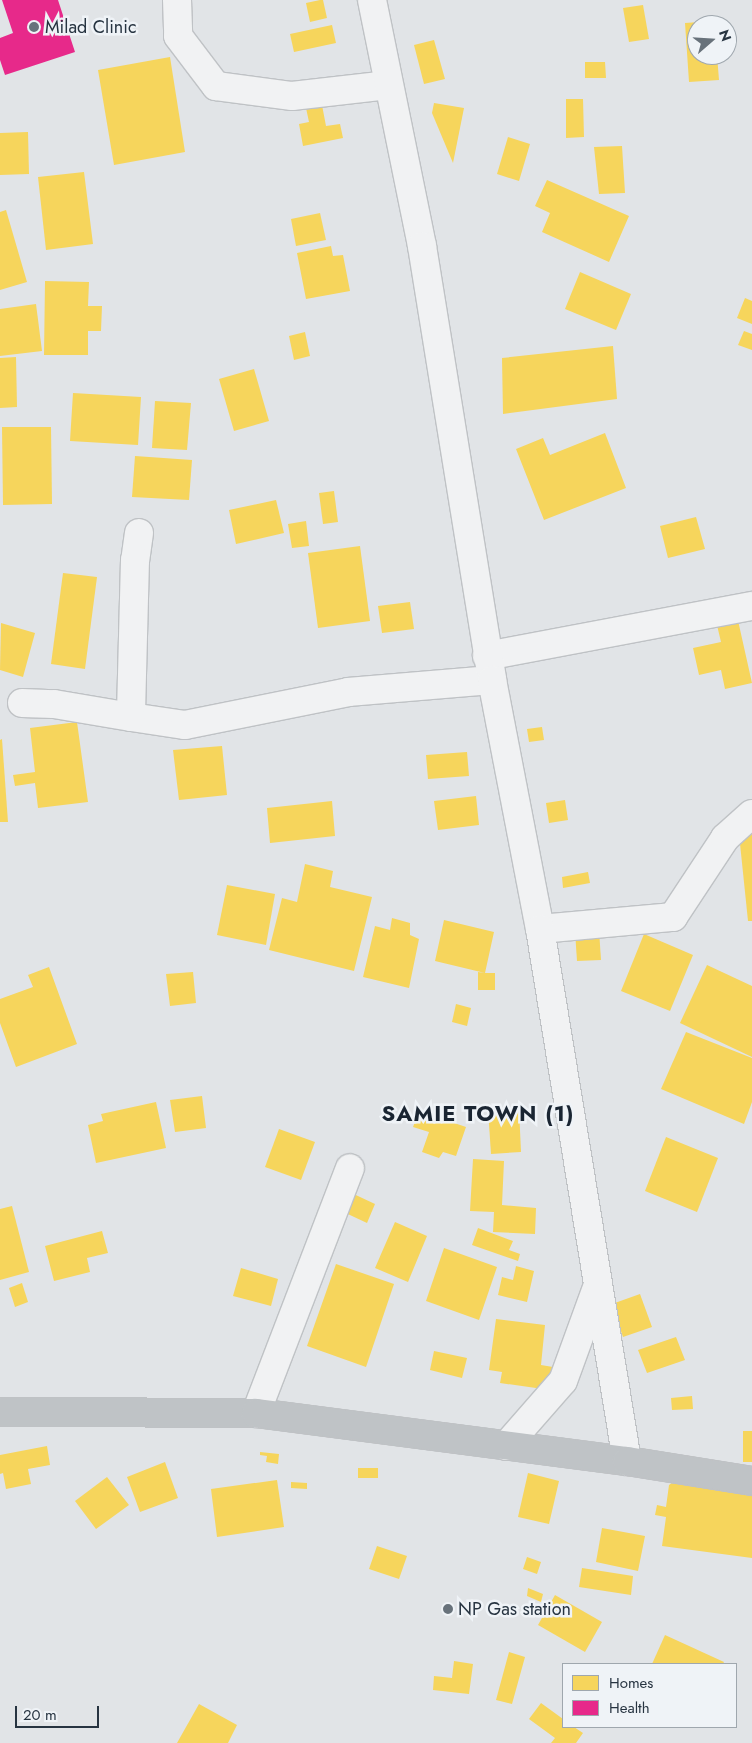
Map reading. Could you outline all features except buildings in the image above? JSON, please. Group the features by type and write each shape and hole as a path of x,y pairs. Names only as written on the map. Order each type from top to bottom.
{"main road":[{"path":"0,1412 256,1414 627,1461 752,1481"}],"street":[{"path":"177,0 178,36 216,86 292,96 388,85"},
{"path":"372,0 422,246 490,668 540,929 627,1461"},
{"path":"130,717 136,560 140,533"},
{"path":"22,703 54,704 185,725 348,692 490,668 752,606"},
{"path":"540,929 674,917 725,838 752,814"},
{"path":"256,1414 350,1168"},
{"path":"506,1446 563,1381 598,1285"}],"place":[{"name":"Milad Clinic","path":"34,27"},
{"name":"NP Gas station","path":"448,1609"}],"district":[{"name":"SAMIE TOWN (1)","path":"478,1114"}]}
